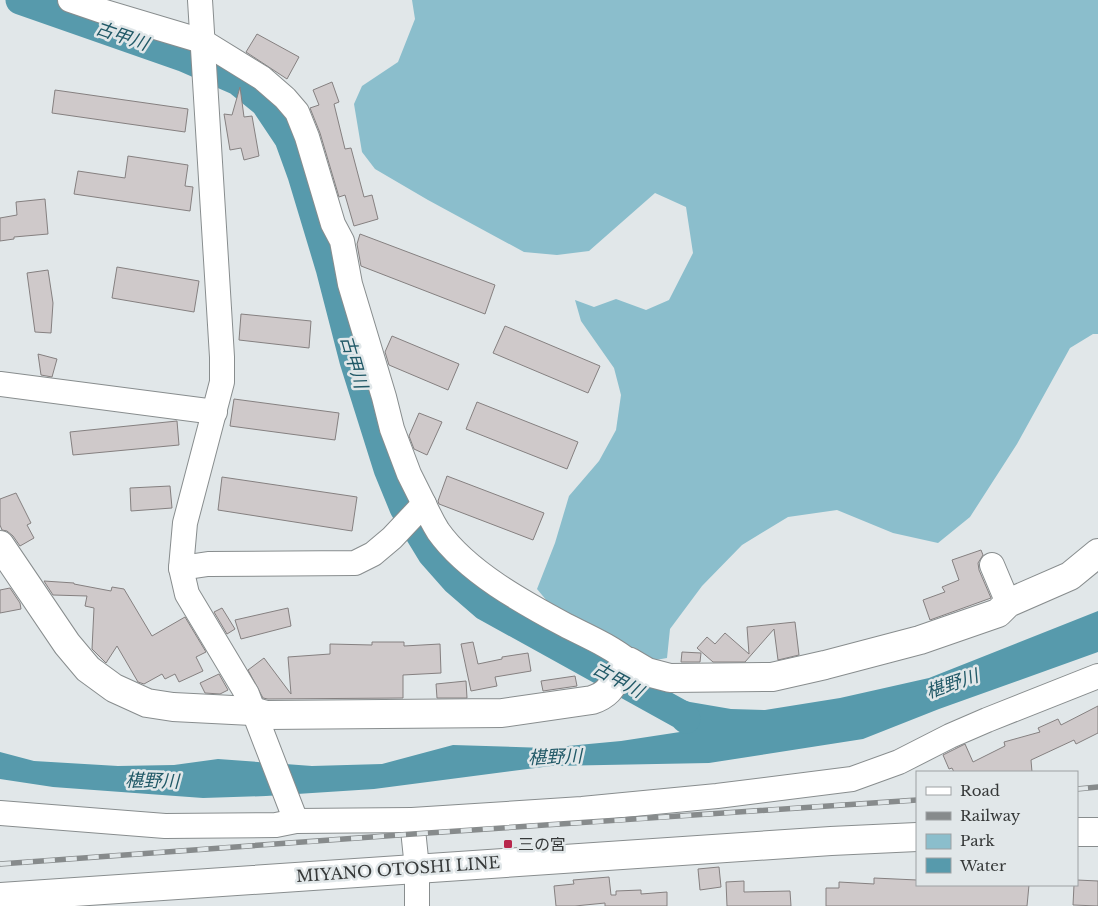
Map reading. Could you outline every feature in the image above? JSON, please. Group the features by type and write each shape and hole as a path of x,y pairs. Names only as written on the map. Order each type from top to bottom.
{"main road":[{"path":"0,545 67,644 88,669 114,688 147,703 254,716 266,714 502,713 592,700 603,696 610,690 627,664 670,678 772,676 826,665 920,640 998,613 1008,603 1070,576 1098,553"},
{"path":"1078,832 1098,832"},
{"name":"MIYANO OTOSHI LINE","path":"0,897 418,868 916,837"}],"street":[{"path":"70,0 203,43 262,78 286,98 297,112 307,137 334,224 342,241 350,284 392,429 422,507 452,548 480,572 526,604 597,641 627,664"},
{"path":"200,0 222,382 185,523 181,568 187,594 246,694 295,816"},
{"path":"0,384 214,412"},
{"path":"181,568 208,564 355,563 373,554 422,507"},
{"path":"992,564 1008,603"},
{"path":"0,813 164,826 276,825 295,816 412,820 717,796 852,779 899,762 987,720 1098,676"},
{"path":"412,820 418,868 417,906"}],"green space":[{"path":"412,0 1098,0 1098,334 1093,334 1070,348 1017,444 970,517 938,543 893,533 837,510 788,517 742,545 702,586 670,629 667,658 650,661 552,607 537,589 555,543 569,496 599,461 616,430 621,395 614,368 581,321 575,300 594,307 616,299 646,310 669,300 693,253 686,207 655,193 589,251 557,255 524,252 375,169 362,152 354,104 362,86 398,62 415,19"}],"water":[{"name":"椹野川","path":"1098,611 1098,652 939,709 863,739 709,763 551,766 374,789 203,798 53,787 0,779 0,752 34,761 118,766 174,765 218,759 312,766 382,764 453,745 546,748 621,741 680,732 680,719 654,704 646,686 666,695 690,702 731,709 765,710 840,698 929,678"}],"building":[{"path":"257,34 299,57 287,79 246,52"},
{"path":"332,82 339,102 334,104 345,149 351,148 364,197 372,195 378,219 354,226 345,195 339,197 320,133 310,108 319,105 313,90"},
{"path":"240,87 244,117 252,116 259,156 244,160 241,148 230,150 224,114 232,115"},
{"path":"55,90 188,109 185,132 52,113"},
{"path":"128,156 188,165 185,186 193,187 190,211 74,194 78,171 125,178"},
{"path":"45,199 48,234 14,237 14,239 0,241 0,218 17,215 16,202"},
{"path":"360,234 495,285 485,314 361,266 357,244"},
{"path":"117,267 199,281 194,312 112,298"},
{"path":"48,270 53,303 51,333 35,332 27,273"},
{"path":"241,314 311,321 309,348 239,340"},
{"path":"505,326 600,366 588,393 493,353"},
{"path":"392,336 459,364 448,390 389,365 385,352"},
{"path":"38,354 57,359 52,377 41,375"},
{"path":"234,399 339,413 335,440 230,426"},
{"path":"477,402 578,442 567,469 466,429"},
{"path":"419,413 442,422 427,455 414,449 409,436"},
{"path":"177,421 179,445 73,455 70,432"},
{"path":"447,476 544,513 533,540 439,504 438,501"},
{"path":"222,477 357,497 352,531 218,510"},
{"path":"170,486 172,508 131,511 130,488"},
{"path":"16,493 31,523 27,525 34,538 20,546 13,536 7,531 2,530 0,525 0,499"},
{"path":"981,550 983,555 978,563 979,570 991,598 930,620 923,600 945,592 942,587 959,580 952,560"},
{"path":"44,581 74,583 111,591 112,587 124,589 152,636 185,617 206,652 196,657 203,671 179,682 175,674 165,679 162,674 144,684 138,682 117,646 106,663 92,649 94,608 85,606 87,596 53,595"},
{"path":"10,588 20,603 21,609 0,613 0,590"},
{"path":"222,608 235,629 227,634 214,612"},
{"path":"288,608 291,626 241,639 235,620"},
{"path":"795,622 799,655 778,660 774,629 745,662 713,662 697,648 707,637 715,644 725,633 749,654 747,627"},
{"path":"372,642 404,642 404,646 440,644 441,673 403,675 403,698 268,699 263,698 248,670 264,658 291,694 288,657 330,654 330,644 372,645"},
{"path":"473,642 478,664 502,659 502,657 528,653 531,671 495,677 497,686 471,691 461,644"},
{"path":"682,652 701,653 700,662 681,662"},
{"path":"219,674 228,690 220,694 205,693 200,683"},
{"path":"575,676 577,686 543,691 541,681"},
{"path":"466,681 467,698 437,698 436,684"},
{"path":"1098,706 1098,733 1076,744 1074,740 1031,760 1032,771 954,771 952,768 949,769 943,755 965,744 973,762 1005,746 1004,742 1040,732 1038,728 1058,719 1061,725"},
{"path":"719,867 721,887 700,890 698,869"},
{"path":"609,877 611,895 616,895 616,891 641,890 641,894 667,892 667,906 605,906 605,903 556,906 554,886 574,884 573,880"},
{"path":"874,878 916,880 916,886 1029,886 1027,906 826,906 826,888 839,888 839,882 874,884"},
{"path":"1078,880 1098,881 1098,906 1073,905 1074,886 1078,886"},
{"path":"744,881 744,892 790,891 791,906 727,906 726,882"}],"waterway":[{"name":"古甲川","path":"20,0 183,57 238,81 265,103 289,139 302,175 330,268 354,361 388,469 404,508 432,554 455,580 485,606 682,715 686,719"}],"railway":[{"path":"1078,789 1098,787"},
{"path":"0,864 916,800"}],"place":[{"name":"三の宮","path":"508,844"}]}
